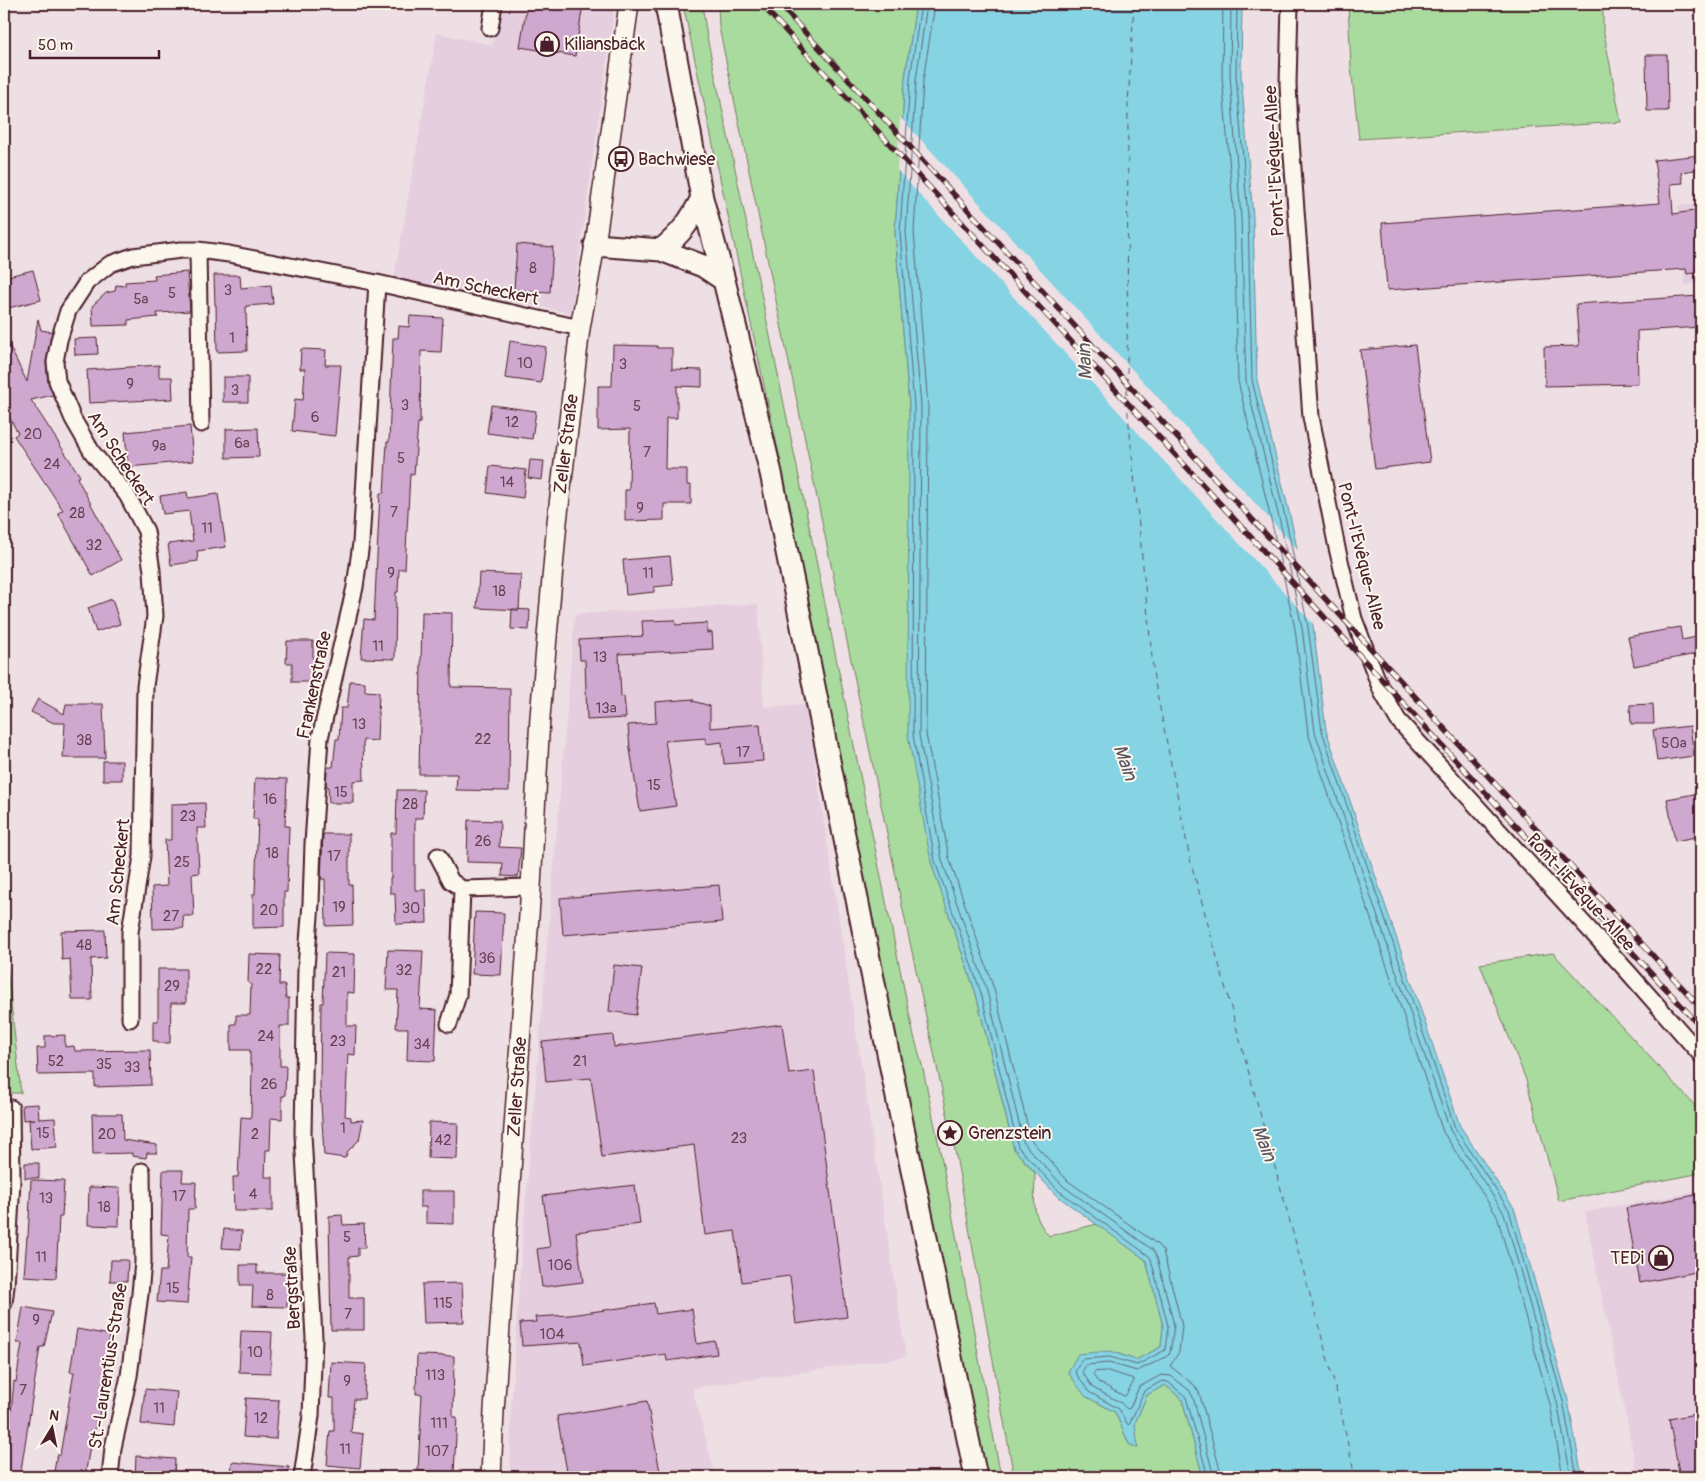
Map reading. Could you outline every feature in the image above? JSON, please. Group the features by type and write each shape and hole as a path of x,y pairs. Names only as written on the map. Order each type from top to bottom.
{"main road":[{"path":"666,4 702,198 771,473 905,1137 976,1477"},
{"path":"661,250 678,236 690,221 702,198"},
{"path":"595,245 661,250 703,266 724,280"}],"street":[{"path":"490,28 494,4"},
{"name":"Zeller Straße","path":"491,1477 491,1445 531,887 540,717 557,522 580,328 595,245 629,4"},
{"name":"Pont-l'Evêque-Allee","path":"1290,4 1288,84 1290,127 1311,417 1337,548 1354,619 1382,692 1398,720 1628,972 1701,1055"},
{"name":"Am Scheckert","path":"130,1019 130,932 142,856 145,686 155,616 152,571 146,531 127,495 92,452 73,419 57,381 55,362 59,340 68,312 87,282 110,264 133,256 180,250 198,250 229,254 377,283 580,328"},
{"path":"198,250 201,375 200,424"},
{"name":"Frankenstraße","path":"304,1097 306,968 320,738 355,587 361,543 377,283"},
{"path":"438,856 451,881 462,889 531,887"},
{"path":"449,1024 458,995 462,889"},
{"name":"Bergstraße","path":"302,1477 311,1416 314,1338 303,1134 304,1097"},
{"path":"4,1303 12,1181 11,1108"},
{"name":"St.-Laurentius-Straße","path":"110,1477 113,1448 129,1376 140,1294 143,1262 142,1171"}],"shaded area":[{"path":"499,4 615,4 571,313 394,279 437,33 492,45"},
{"path":"1701,204 1701,283 1685,285 1678,206"},
{"path":"758,604 764,707 806,704 906,1357 692,1388 716,1477 510,1477 511,1413 520,1271 575,614"},
{"path":"1701,1191 1701,1477 1638,1477 1585,1212"}],"green space":[{"path":"683,4 702,4 707,37 913,1032 923,1069 942,1160 1001,1477 984,1477 783,474"},
{"path":"718,4 916,4 905,78 895,232 909,406 931,862 976,994 1014,1149 1035,1173 1034,1199 1039,1221 1049,1236 1097,1224 1146,1260 1163,1326 1161,1347 1136,1360 1110,1351 1085,1396 1115,1412 1129,1444 1137,1448 1135,1423 1147,1395 1165,1385 1182,1399 1203,1477 1014,1477 955,1150 904,915 719,27"},
{"path":"1348,4 1603,4 1603,28 1621,122 1359,139 1351,67"},
{"path":"4,940 21,1093 4,1093"},
{"path":"1553,953 1701,1112 1701,1173 1559,1201 1526,1080 1480,964"}],"water":[{"name":"Main","path":"916,4 1242,4 1241,75 1253,217 1257,380 1292,524 1313,626 1326,730 1460,1126 1514,1208 1568,1400 1582,1477 1203,1477 1182,1399 1165,1385 1147,1395 1135,1423 1138,1448 1129,1444 1115,1412 1085,1396 1068,1372 1078,1354 1110,1351 1136,1360 1161,1347 1163,1326 1146,1260 1056,1195 1014,1149 976,994 931,862 908,735 909,406 895,232 905,78"}],"pier":[{"path":"900,117 1300,552 1315,626 897,170"}],"building":[{"path":"527,4 583,4 575,56 520,47"},
{"path":"1646,55 1667,55 1668,111 1647,111"},
{"path":"1701,155 1701,169 1681,172 1683,183 1671,184 1673,214 1701,210 1701,272 1687,274 1686,269 1387,290 1382,223 1660,203 1654,160"},
{"path":"517,244 553,247 550,292 514,290"},
{"path":"33,270 41,300 4,309 4,277"},
{"path":"187,272 190,311 157,313 158,317 128,320 128,325 93,326 92,306 106,293 115,291 116,285 125,286 125,282 155,280 154,275"},
{"path":"214,275 240,275 241,288 271,285 273,304 246,306 247,351 217,352"},
{"path":"1699,296 1701,327 1637,331 1638,384 1545,386 1544,347 1579,346 1576,304"},
{"path":"410,316 443,318 441,352 421,351 420,423 418,423 414,474 410,474 405,569 399,569 398,592 396,592 395,659 361,658 364,619 374,620 380,493 384,493 387,442 389,442 393,338 398,338 399,326 409,327"},
{"path":"38,319 41,330 52,332 46,363 48,382 53,395 31,400 80,476 77,478 121,560 93,576 58,513 63,510 14,436 18,433 4,408 4,335 27,382"},
{"path":"97,338 98,354 75,355 74,339"},
{"path":"510,341 546,347 541,383 505,378"},
{"path":"613,345 672,348 672,369 702,370 702,387 677,386 677,418 666,418 665,469 687,469 687,485 691,485 691,504 664,504 664,520 625,521 625,490 629,490 630,429 598,430 598,386 612,386"},
{"path":"1415,345 1430,462 1375,469 1360,350"},
{"path":"301,349 326,350 325,365 341,365 335,436 292,431 295,399 303,400 305,369 300,369"},
{"path":"159,365 159,377 172,377 173,399 89,403 87,370"},
{"path":"223,377 248,377 248,402 223,402"},
{"path":"491,405 536,411 532,439 487,433"},
{"path":"190,426 193,461 128,467 125,432"},
{"path":"258,428 259,457 226,458 226,429"},
{"path":"530,460 544,461 542,480 528,478"},
{"path":"490,466 526,470 523,498 487,493"},
{"path":"187,492 188,498 218,494 226,547 197,551 198,561 171,565 168,544 193,541 189,511 163,514 160,496"},
{"path":"670,556 673,585 654,587 654,592 626,595 623,560"},
{"path":"479,573 521,575 519,610 477,608"},
{"path":"112,599 120,624 96,632 88,608"},
{"path":"512,609 530,610 529,630 511,629"},
{"path":"422,612 452,613 451,687 510,688 509,791 456,790 457,774 419,774"},
{"path":"675,620 676,625 707,623 707,633 712,632 713,649 619,654 621,697 624,696 626,718 587,720 585,660 580,660 579,640 643,636 642,621"},
{"path":"1680,627 1682,640 1701,636 1701,653 1634,666 1628,637"},
{"path":"287,641 313,641 313,682 292,682 292,663 286,663"},
{"path":"350,681 365,682 365,691 379,692 377,741 363,740 364,780 353,781 353,803 329,803 328,786 326,786 327,770 328,767 333,767 336,739 339,739 341,708 347,708"},
{"path":"38,699 64,714 66,704 103,704 105,758 63,758 65,723 54,723 31,712"},
{"path":"693,699 693,701 710,706 710,728 760,724 763,761 724,764 722,742 706,744 706,738 665,741 676,806 640,811 628,725 656,723 655,702"},
{"path":"1653,704 1654,724 1631,724 1630,705"},
{"path":"1690,726 1694,756 1657,761 1653,730"},
{"path":"103,761 122,761 122,780 103,780"},
{"path":"255,778 287,779 285,826 289,826 287,892 284,892 284,927 253,928 253,894 255,894 258,819 253,819"},
{"path":"397,790 424,790 423,818 415,818 415,890 426,890 427,923 396,924 395,893 390,893 390,878 391,833 396,833"},
{"path":"1700,793 1701,836 1675,841 1667,799"},
{"path":"205,803 206,828 197,828 199,873 192,874 194,916 183,916 184,928 153,929 152,887 167,886 165,840 171,840 171,804"},
{"path":"468,820 500,821 499,847 521,848 518,877 502,876 503,863 467,862"},
{"path":"323,834 349,834 349,885 352,885 353,925 326,926 325,879 321,879"},
{"path":"719,885 722,922 563,935 560,898"},
{"path":"475,912 504,913 501,975 472,974"},
{"path":"105,930 106,958 91,959 92,1000 72,1000 70,959 62,960 61,931"},
{"path":"388,950 423,951 420,1009 437,1010 435,1061 407,1060 408,1028 396,1028 398,990 386,990"},
{"path":"325,953 355,954 354,993 347,992 347,1026 356,1026 355,1055 348,1054 345,1116 351,1117 351,1121 363,1120 359,1140 348,1151 345,1158 324,1155 320,1086 321,1003 323,1003"},
{"path":"249,954 280,955 279,985 285,985 286,998 289,998 289,1026 280,1026 280,1066 286,1066 285,1096 282,1096 282,1119 271,1118 270,1150 266,1150 265,1177 273,1177 273,1211 234,1211 233,1177 238,1177 241,1117 251,1118 252,1065 250,1065 250,1050 231,1050 231,1024 236,1024 236,1015 250,1015 251,984 248,983"},
{"path":"614,965 642,968 636,1015 609,1011"},
{"path":"158,969 186,969 186,1003 171,1003 170,1043 153,1041 153,1021 158,1021"},
{"path":"782,1024 789,1074 814,1071 847,1317 796,1324 790,1276 742,1282 735,1231 705,1235 694,1145 602,1157 591,1078 546,1082 542,1042 613,1035 614,1047"},
{"path":"65,1035 65,1047 74,1046 75,1051 150,1050 151,1085 95,1087 95,1074 38,1075 37,1048 45,1048 45,1036"},
{"path":"38,1104 39,1119 55,1118 57,1147 31,1149 29,1120 35,1119 23,1120 22,1105"},
{"path":"92,1114 122,1114 123,1140 157,1145 157,1153 147,1153 146,1158 132,1156 132,1153 93,1154"},
{"path":"429,1122 458,1123 457,1159 428,1158"},
{"path":"25,1163 39,1163 39,1178 25,1178"},
{"path":"163,1170 183,1170 182,1182 196,1182 195,1209 188,1209 187,1257 191,1257 187,1304 157,1302 160,1271 166,1271 169,1235 161,1234"},
{"path":"31,1180 64,1181 62,1217 59,1217 56,1278 24,1276"},
{"path":"635,1185 640,1224 576,1232 583,1282 542,1287 537,1249 550,1247 543,1196"},
{"path":"89,1187 120,1188 119,1226 88,1225"},
{"path":"420,1191 454,1191 454,1224 426,1223 426,1207 420,1207"},
{"path":"1701,1194 1701,1271 1640,1283 1626,1208"},
{"path":"342,1215 343,1225 364,1224 365,1248 358,1248 358,1256 349,1257 349,1298 364,1298 364,1330 331,1330 329,1216"},
{"path":"224,1229 242,1231 241,1249 222,1248"},
{"path":"111,1260 128,1260 127,1281 110,1281"},
{"path":"240,1265 257,1265 257,1273 288,1273 287,1307 252,1306 253,1285 240,1285"},
{"path":"462,1283 464,1322 424,1323 422,1284"},
{"path":"654,1303 656,1314 692,1309 697,1344 715,1341 717,1354 667,1361 666,1354 584,1366 581,1342 522,1346 520,1323 536,1322 535,1317 570,1315"},
{"path":"23,1307 52,1312 44,1347 40,1347 20,1477 10,1477 4,1476 4,1440 7,1423 10,1424 14,1381 16,1382 22,1343 17,1343"},
{"path":"77,1329 110,1335 99,1417 97,1417 93,1439 91,1439 85,1477 53,1477 57,1455 60,1455 74,1372 70,1372"},
{"path":"241,1331 272,1332 270,1373 239,1372"},
{"path":"417,1355 454,1356 453,1417 457,1417 454,1473 418,1471 422,1394 416,1394"},
{"path":"331,1362 366,1364 364,1399 354,1399 351,1432 363,1434 360,1468 327,1465 330,1431 334,1431 334,1398 329,1398"},
{"path":"145,1389 177,1392 174,1427 141,1424"},
{"path":"246,1398 279,1400 276,1439 243,1437"},
{"path":"647,1401 661,1477 568,1477 557,1416"},
{"path":"1701,1413 1701,1477 1680,1477 1669,1419"},
{"path":"136,1456 175,1459 174,1477 135,1477"},
{"path":"232,1462 289,1467 288,1477 231,1477"}],"ferry route":[{"path":"1134,4 1128,104 1127,404 1154,678 1190,859 1336,1389 1355,1477"}],"railway":[{"path":"761,4 1701,1027"},
{"path":"779,4 1701,1008"}],"place":[{"name":"Kiliansbäck","path":"547,44"},
{"name":"Bachwiese","path":"621,159"},
{"name":"Grenzstein","path":"950,1133"},
{"name":"TEDi","path":"1661,1258"}]}
